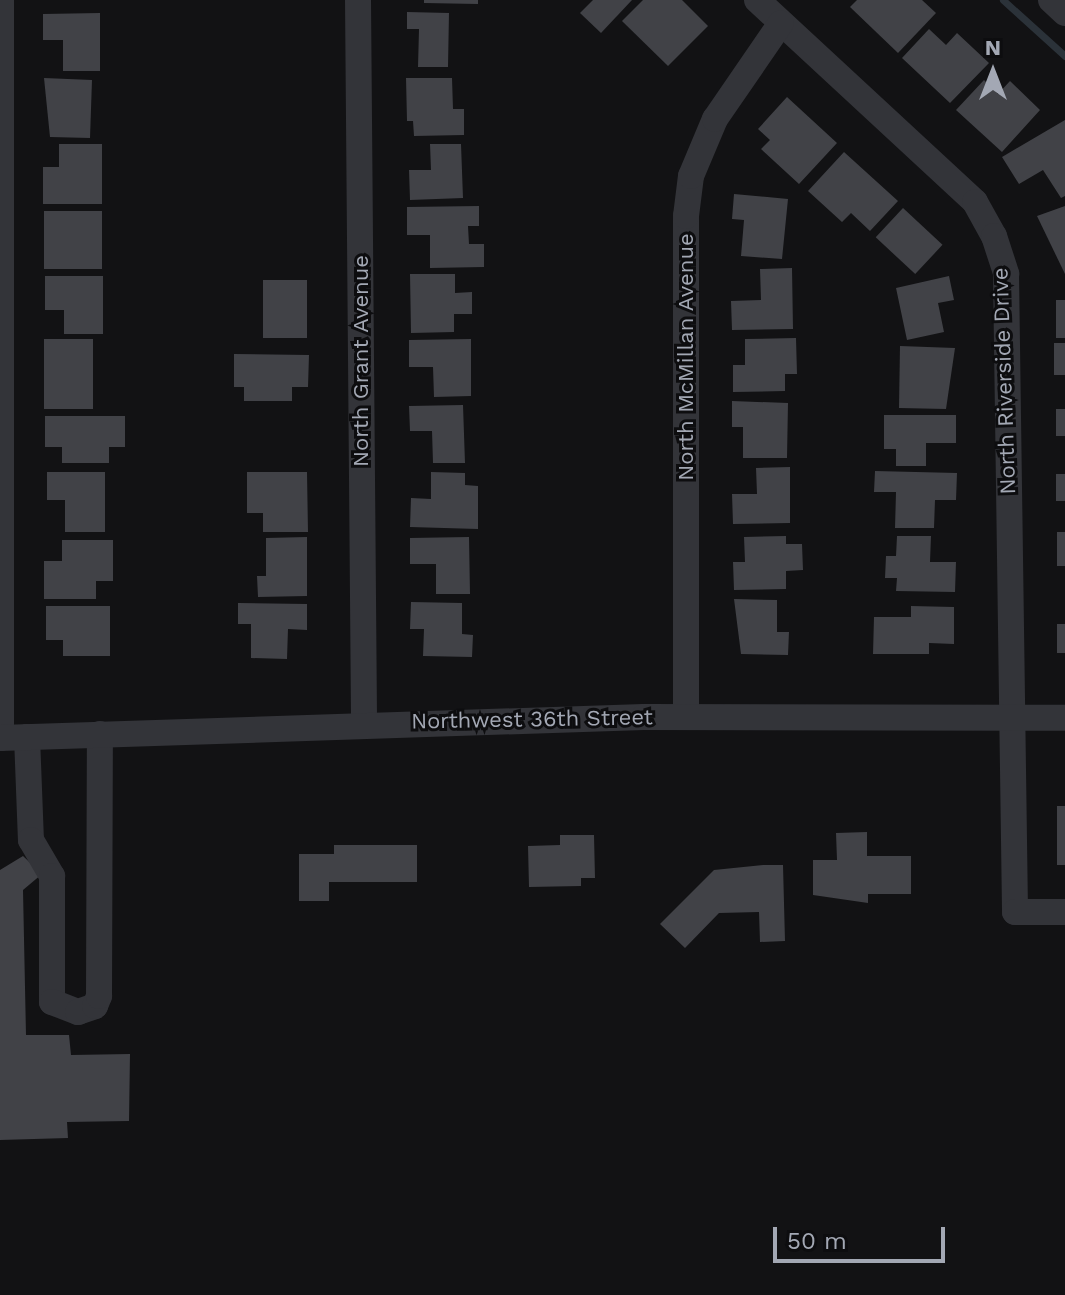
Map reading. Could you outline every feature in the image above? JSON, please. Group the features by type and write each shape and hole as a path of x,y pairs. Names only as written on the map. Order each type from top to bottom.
{"street":[{"path":"1,0 10,738 31,840 52,876 52,1002 78,1012 95,1006 99,996 100,734"},
{"name":"North Grant Avenue","path":"358,0 364,722"},
{"name":"North Riverside Drive","path":"757,0 975,202 994,236 1006,274 1015,912 1065,912"},
{"path":"1051,0 1065,13"},
{"name":"North McMillan Avenue","path":"686,717 686,216 691,176 715,119 781,23"},
{"name":"Northwest 36th Street","path":"10,738 364,722 686,717 1065,718"}],"building":[{"path":"424,0 478,0 478,4 424,3"},
{"path":"593,0 632,0 601,33 580,13"},
{"path":"643,0 682,0 708,26 668,66 622,21"},
{"path":"857,0 922,0 936,13 898,53 850,7"},
{"path":"407,12 449,13 448,67 418,67 419,29 407,29"},
{"path":"100,13 100,71 63,71 63,40 43,40 43,14"},
{"path":"929,29 946,45 957,33 989,63 950,103 902,58"},
{"path":"44,78 92,80 90,138 50,137"},
{"path":"406,78 452,78 453,109 464,109 464,135 414,136 413,121 407,121"},
{"path":"984,80 998,94 1010,81 1040,110 1002,152 956,110"},
{"path":"787,97 837,143 799,184 761,149 770,140 758,129"},
{"path":"1065,120 1065,196 1061,198 1043,170 1019,184 1002,157"},
{"path":"59,144 102,144 102,204 43,204 43,167 59,167"},
{"path":"430,144 461,144 463,198 410,200 409,170 431,170"},
{"path":"844,152 898,201 870,231 851,213 842,222 808,191"},
{"path":"734,194 788,199 782,259 741,256 744,220 732,219"},
{"path":"479,206 479,226 468,226 469,244 484,244 484,267 430,268 430,235 407,235 407,207"},
{"path":"1065,206 1065,274 1037,216"},
{"path":"903,208 942,245 915,274 876,237"},
{"path":"44,211 102,211 102,269 44,269"},
{"path":"792,268 793,329 732,330 731,301 761,300 760,269"},
{"path":"410,274 455,274 455,293 472,292 472,314 454,314 454,332 411,333"},
{"path":"45,276 103,276 103,334 64,334 64,310 45,310"},
{"path":"949,276 954,300 938,303 944,332 907,340 896,288"},
{"path":"263,280 307,280 307,338 263,338"},
{"path":"1056,300 1065,300 1065,338 1056,338"},
{"path":"796,338 797,374 785,374 785,391 733,392 733,365 745,365 745,339"},
{"path":"44,339 93,339 93,409 44,409"},
{"path":"471,339 471,396 434,397 433,367 409,367 409,340"},
{"path":"1054,343 1065,343 1065,375 1054,375"},
{"path":"900,346 955,348 946,409 899,408"},
{"path":"234,354 309,355 308,387 292,387 292,401 244,401 244,387 234,387"},
{"path":"732,401 788,403 787,458 743,458 743,427 732,427"},
{"path":"463,405 465,463 433,463 432,431 410,431 409,406"},
{"path":"1056,409 1065,409 1065,436 1056,436"},
{"path":"884,415 956,415 956,443 926,443 926,466 896,466 896,449 884,449"},
{"path":"45,416 125,416 125,447 109,447 109,463 62,463 62,447 45,447"},
{"path":"790,467 790,523 733,524 732,494 757,494 756,468"},
{"path":"875,471 957,473 956,500 935,500 934,528 895,528 896,492 874,492"},
{"path":"47,472 105,472 105,532 65,532 65,500 47,500"},
{"path":"247,472 307,472 308,532 263,532 263,513 247,513"},
{"path":"431,472 465,473 465,485 478,486 478,529 410,527 411,498 431,499"},
{"path":"1056,474 1065,474 1065,501 1056,501"},
{"path":"1057,532 1065,532 1065,566 1057,566"},
{"path":"786,536 786,544 802,544 803,570 786,571 786,589 734,590 733,562 745,562 744,537"},
{"path":"897,536 931,536 930,562 956,562 955,592 896,591 897,578 885,578 886,556 896,556"},
{"path":"307,537 307,596 258,597 257,576 266,576 266,538"},
{"path":"469,537 470,594 436,594 436,564 410,564 410,538"},
{"path":"62,540 113,540 113,581 96,581 96,599 44,599 44,561 62,561"},
{"path":"734,599 777,600 777,632 789,632 788,655 741,654"},
{"path":"411,602 462,603 462,634 473,635 472,657 423,656 424,629 410,629"},
{"path":"238,603 307,604 307,630 288,629 287,659 251,658 251,624 238,624"},
{"path":"46,606 110,606 110,656 63,656 63,640 46,640"},
{"path":"911,606 954,607 954,644 929,643 929,654 873,654 874,617 911,617"},
{"path":"1057,624 1065,624 1065,653 1057,653"},
{"path":"1057,806 1065,806 1065,865 1057,865"},
{"path":"867,832 867,856 911,856 911,894 868,894 868,903 813,895 813,860 837,860 836,833"},
{"path":"560,835 594,835 595,878 581,878 581,886 529,887 528,846 560,845"},
{"path":"334,845 417,845 417,882 329,882 329,901 299,901 299,854 334,854"},
{"path":"23,856 42,874 23,890 26,1035 69,1035 71,1055 130,1054 129,1121 67,1122 68,1138 0,1140 0,870"},
{"path":"783,865 785,941 760,942 759,912 719,913 685,948 660,924 714,870"}],"waterway":[{"path":"1003,0 1065,56"}]}
